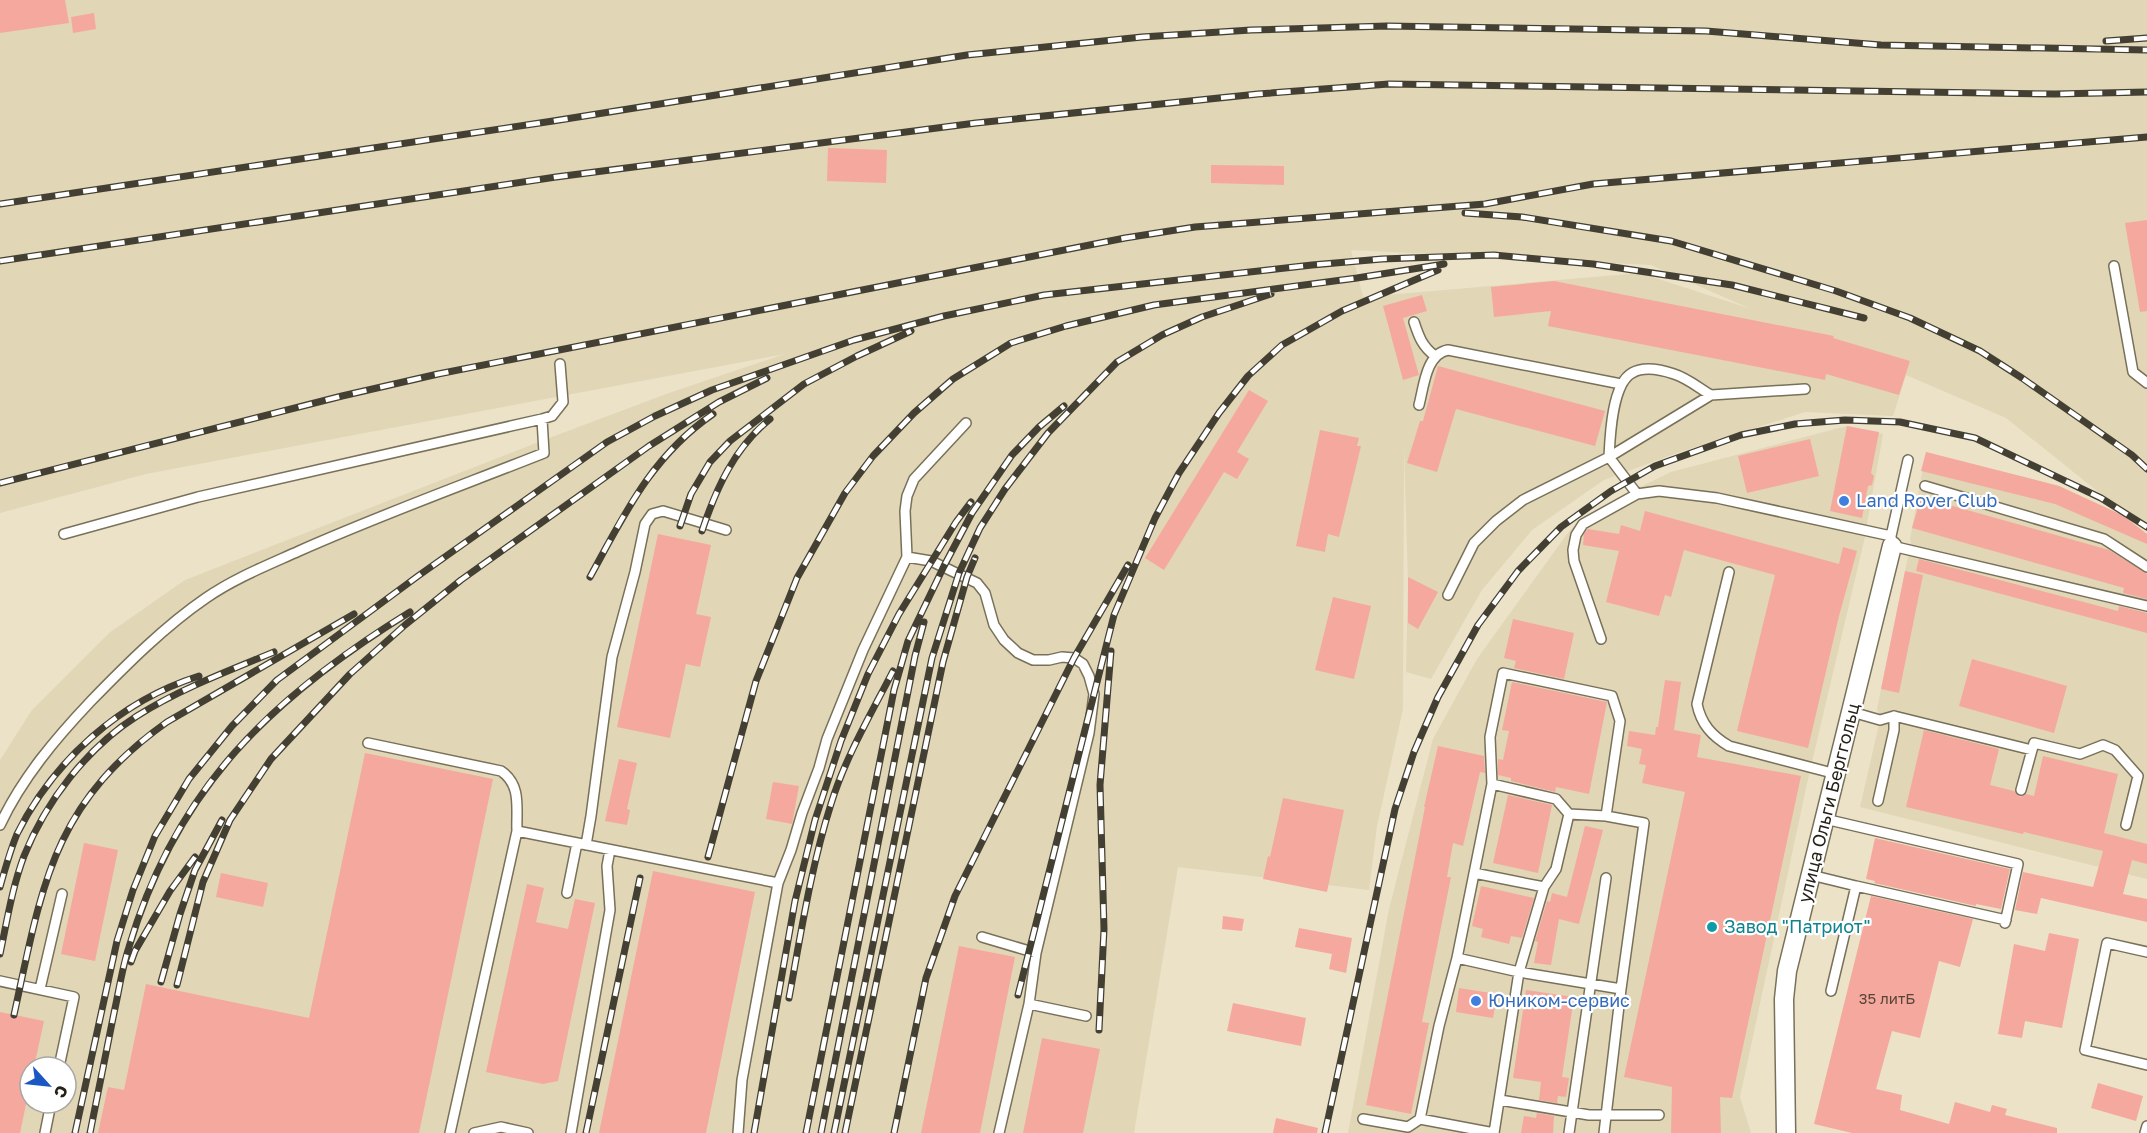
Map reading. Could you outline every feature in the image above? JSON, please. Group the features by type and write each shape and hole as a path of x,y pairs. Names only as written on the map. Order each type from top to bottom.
{"street":[{"name":"улица Ольги Берггольц","path":"1786,1133 1784,999 1787,971 1892,541"}],"lane":[{"path":"2114,266 2133,372 2147,383"},
{"path":"1414,322 1420,341 1435,356"},
{"path":"1419,405 1430,364 1441,351 1448,350 1621,384"},
{"path":"64,534 198,497 552,416 563,402 560,364"},
{"path":"1636,494 1609,457 1611,426 1621,384 1632,373 1649,369 1676,374 1711,395"},
{"path":"1448,595 1474,543 1522,500 1609,457 1711,395 1805,389"},
{"path":"0,825 31,773 65,728 111,680 158,637 206,598 242,577 328,538 544,453 542,419"},
{"path":"738,1133 742,1080 778,883 827,739 863,650 907,557 905,511 907,496 914,479 966,423"},
{"path":"1892,541 1908,460"},
{"path":"1925,486 2104,539 2147,567"},
{"path":"1601,639 1574,561 1573,550 1576,535 1583,524 1636,494 1659,491 1717,498 2147,606"},
{"path":"567,893 591,816 612,657 645,525 652,514 663,511 726,530"},
{"path":"907,557 931,561 977,583 985,593 994,625 1004,640 1018,652 1033,660 1074,658 1083,664 1094,694 1089,733 1036,953 1029,1004 999,1133"},
{"path":"1728,572 1697,704 1700,717 1718,739 1729,746 1836,774"},
{"path":"1420,1119 1439,1026 1457,958 1492,784 1490,737 1503,673 1612,696 1620,721 1606,816"},
{"path":"1852,712 1880,720 1894,716 2032,750"},
{"path":"1878,801 1894,730 1894,716"},
{"path":"368,743 501,771 511,778 516,790 517,831 450,1133"},
{"path":"2021,790 2034,743 2080,754 2103,745 2115,750 2138,776 2126,825"},
{"path":"1492,784 1556,799 1569,814 1606,816 1644,823 1604,1133"},
{"path":"1363,1119 1408,1127 1420,1119 1494,1133 1519,972 1544,887 1556,869 1569,814"},
{"path":"1811,875 2005,922 2018,864 1825,819"},
{"path":"517,831 778,883"},
{"path":"571,1133 610,910 608,866 610,850"},
{"path":"1474,873 1544,887"},
{"path":"1569,1133 1574,1112 1605,878"},
{"path":"1831,991 1856,886"},
{"path":"40,989 62,894"},
{"path":"982,937 1036,953"},
{"path":"2147,952 2107,943 2085,1050 2147,1065"},
{"path":"1457,958 1519,972 1621,989"},
{"path":"0,981 74,997 62,1055"},
{"path":"1029,1004 1086,1016"},
{"path":"1500,1100 1605,1115 1659,1115"},
{"path":"45,1133 49,1115"},
{"path":"2145,1133 2147,1126"},
{"path":"474,1133 501,1127 528,1133"}],"shaded area":[{"path":"0,0 2147,0 2147,531 2006,418 1906,375 1893,416 1805,412 1677,453 1604,480 1532,530 1482,590 1431,679 1406,672 1408,584 1404,444 1403,709 1377,826 1369,890 1178,867 1134,1133 0,1133 0,760 32,710 109,633 185,580 544,440 669,393 785,354 146,474 0,513","holes":["1351,250 1651,265 1751,309 1640,273 1363,297"]},
{"path":"1847,426 1883,434 1864,541 1808,779 1740,1097 1751,1133 1348,1133 1389,909 1433,739 1477,659 1567,534 1579,521 1616,499 1671,472"},
{"path":"1926,452 2059,486 2122,515 2147,534 2147,879 1860,807 1880,720 1877,709 1911,542"}],"building":[{"path":"0,0 65,0 69,23 0,33"},
{"path":"94,13 96,29 73,33 71,17"},
{"path":"828,148 887,150 886,183 827,181"},
{"path":"1211,165 1284,166 1284,185 1211,183"},
{"path":"2147,220 2147,311 2140,312 2125,223"},
{"path":"1554,281 1834,336 1833,338 1910,361 1899,395 1826,374 1825,380 1548,326 1551,311 1494,317 1491,287"},
{"path":"1422,295 1427,311 1403,318 1419,375 1403,380 1383,306"},
{"path":"1438,366 1605,411 1595,446 1456,409 1437,472 1407,463 1420,421 1423,421"},
{"path":"1249,390 1268,401 1237,452 1249,459 1237,479 1224,472 1164,570 1145,558"},
{"path":"1847,426 1879,432 1871,473 1874,476 1872,485 1868,486 1862,518 1830,511"},
{"path":"1320,430 1359,438 1357,446 1361,446 1339,537 1328,534 1325,552 1296,546"},
{"path":"1810,439 1819,476 1747,493 1738,456"},
{"path":"1926,452 2059,486 2122,515 2147,534 2147,544 2055,504 1921,471"},
{"path":"1921,497 2109,550 2147,574 2147,599 2123,593 2124,588 1912,528"},
{"path":"1645,511 1839,564 1843,547 1857,551 1808,748 1737,731 1775,575 1684,550 1671,597 1665,595 1659,616 1606,602 1619,551 1583,545 1584,534 1588,529 1619,534 1621,525 1640,531"},
{"path":"658,534 711,545 696,614 711,617 700,667 686,664 670,738 617,727"},
{"path":"1919,559 2118,611 2119,606 2147,613 2147,633 1916,571"},
{"path":"1905,571 1923,575 1899,693 1881,689"},
{"path":"1408,577 1438,592 1418,629 1408,623"},
{"path":"1333,597 1371,606 1354,679 1315,670"},
{"path":"1513,619 1574,633 1564,679 1514,668 1516,661 1504,658"},
{"path":"1972,659 2067,686 2054,733 1959,706"},
{"name":"Завод \"Патриот\"","path":"1665,680 1681,682 1674,730 1701,735 1697,757 1801,776 1732,1098 1720,1097 1721,1133 1671,1133 1672,1087 1624,1077 1685,792 1642,783 1646,765 1639,764 1642,749 1627,746 1629,731 1655,735"},
{"path":"1512,682 1607,702 1589,794 1556,787 1555,792 1511,781 1511,778 1498,775 1498,759 1503,760 1509,731 1502,730"},
{"path":"1924,730 1999,749 1990,785 2014,791 2020,797 2026,794 2034,796 2043,756 2118,774 2104,833 2147,844 2147,864 2132,860 2123,894 2147,899 2147,922 2041,898 2037,914 2015,910 2023,872 2093,887 2103,851 1906,807"},
{"path":"1438,746 1484,756 1485,773 1480,772 1463,846 1453,843 1447,877 1451,877 1422,1022 1429,1023 1411,1114 1366,1105"},
{"path":"365,753 493,779 419,1133 98,1133 108,1087 124,1090 146,984 309,1018"},
{"path":"619,759 637,763 627,809 630,810 627,825 605,821"},
{"path":"773,782 799,786 792,824 766,819"},
{"path":"1508,795 1552,805 1538,873 1493,863"},
{"path":"1283,798 1344,810 1327,892 1263,879"},
{"path":"1585,826 1603,830 1579,924 1559,919 1551,965 1534,963 1538,942 1535,941 1547,901 1550,902 1552,893 1567,897"},
{"path":"1875,838 2010,869 2001,909 1976,904 1976,906 1874,883 1875,881 1866,879"},
{"path":"84,843 118,850 95,961 61,954"},
{"path":"653,871 755,892 706,1133 599,1133"},
{"path":"221,873 268,883 263,907 216,897"},
{"path":"527,884 544,888 536,922 568,929 575,899 595,903 558,1081 543,1084 486,1072"},
{"path":"1481,886 1534,898 1522,938 1511,936 1509,944 1481,937 1483,929 1472,926"},
{"path":"1871,896 1973,919 1960,967 1939,961 1920,1038 1892,1031 1876,1089 1902,1095 1900,1110 1949,1124 1955,1102 1990,1112 1992,1105 2007,1109 2005,1115 2057,1128 2057,1133 1852,1133 1814,1124"},
{"path":"1223,916 1244,919 1242,931 1222,929"},
{"path":"1299,928 1352,938 1346,973 1329,969 1332,954 1295,947"},
{"path":"2049,933 2079,939 2062,1028 2025,1021 2022,1038 1998,1034 2014,944 2045,951"},
{"path":"959,946 1015,957 980,1133 921,1133"},
{"path":"1459,988 1497,994 1493,1018 1456,1012"},
{"path":"1526,990 1574,997 1562,1077 1569,1078 1566,1097 1558,1096 1557,1103 1539,1100 1541,1082 1513,1078"},
{"path":"1233,1003 1306,1018 1301,1046 1227,1031"},
{"path":"0,1012 44,1021 37,1055 18,1055 18,1115 24,1115 20,1133 0,1133"},
{"path":"1042,1038 1100,1049 1083,1133 1023,1133"},
{"path":"2098,1083 2143,1096 2136,1121 2091,1108"},
{"path":"1537,1113 1554,1116 1553,1133 1521,1133 1524,1116 1536,1118"},
{"path":"1276,1118 1318,1128 1317,1133 1273,1133"}],"railway":[{"path":"0,204 553,121 967,55 1142,37 1251,30 1387,26 1706,31 1881,45 2147,50"},
{"path":"2106,41 2147,38"},
{"path":"0,261 556,177 976,123 1258,94 1389,84 2055,94 2147,92"},
{"path":"0,483 342,396 438,374 1125,238 1195,227 1485,204 1593,184 2147,137"},
{"path":"1465,213 1522,217 1671,241 1836,291 1910,318 1980,351 2132,455 2147,469"},
{"path":"75,1133 117,941 133,890 155,836 189,779 232,726 277,680 418,576 607,442 655,416 712,390 854,340 944,316 1044,295 1382,259 1494,255 1593,264 1732,285 1864,318"},
{"path":"708,857 756,681 797,578 845,493 873,456 914,413 953,379 1011,343 1066,326 1154,305 1444,264"},
{"path":"1018,995 1114,615 1155,518 1179,473 1219,413 1248,376 1282,345 1342,311 1438,270"},
{"path":"834,1133 932,658 959,573 980,528 1005,489 1048,433 1117,362 1162,335 1202,317 1271,294"},
{"path":"680,526 691,494 710,462 730,441 804,384 911,331"},
{"path":"177,985 203,882 230,820 271,759 350,674 405,625 461,580 649,446 719,402 767,378"},
{"path":"806,1133 894,690 908,641 972,513 1012,455 1039,427 1064,406"},
{"path":"590,577 628,508 657,467 692,430 713,414"},
{"path":"702,531 713,500 736,456 757,430 770,419"},
{"path":"1325,1133 1395,809 1414,752 1438,697 1478,625 1518,571 1561,527 1611,491 1655,466 1741,435 1795,424 1845,420 1900,422 1975,438 2101,498 2147,527"},
{"path":"754,1133 795,901 815,820 841,741 868,674 899,614 956,522 971,502"},
{"path":"845,1133 943,662 967,577 975,558"},
{"path":"894,1133 926,978 955,896 1074,658 1128,565"},
{"path":"90,1133 127,955 149,890 173,840 202,794 235,752 273,713 314,678 360,644 410,612"},
{"path":"14,1015 44,887 75,817 99,784 129,753 167,722 354,614"},
{"path":"821,1133 915,656 924,622"},
{"path":"1099,1030 1104,929 1100,785 1111,651"},
{"path":"0,954 13,892 24,856 56,796 85,760 119,729 153,706 204,681 274,652"},
{"path":"789,998 812,876 831,804 851,753 893,671"},
{"path":"0,887 17,834 32,807 70,758 116,717 170,687 199,676"},
{"path":"161,982 195,870 222,820"},
{"path":"131,962 170,891 195,857"},
{"path":"586,1133 640,878"}],"place":[{"name":"Land Rover Club","path":"1844,501"},
{"name":"Завод \"Патриот\"","path":"1712,927"},
{"name":"Юником-сервис","path":"1476,1001"}]}
